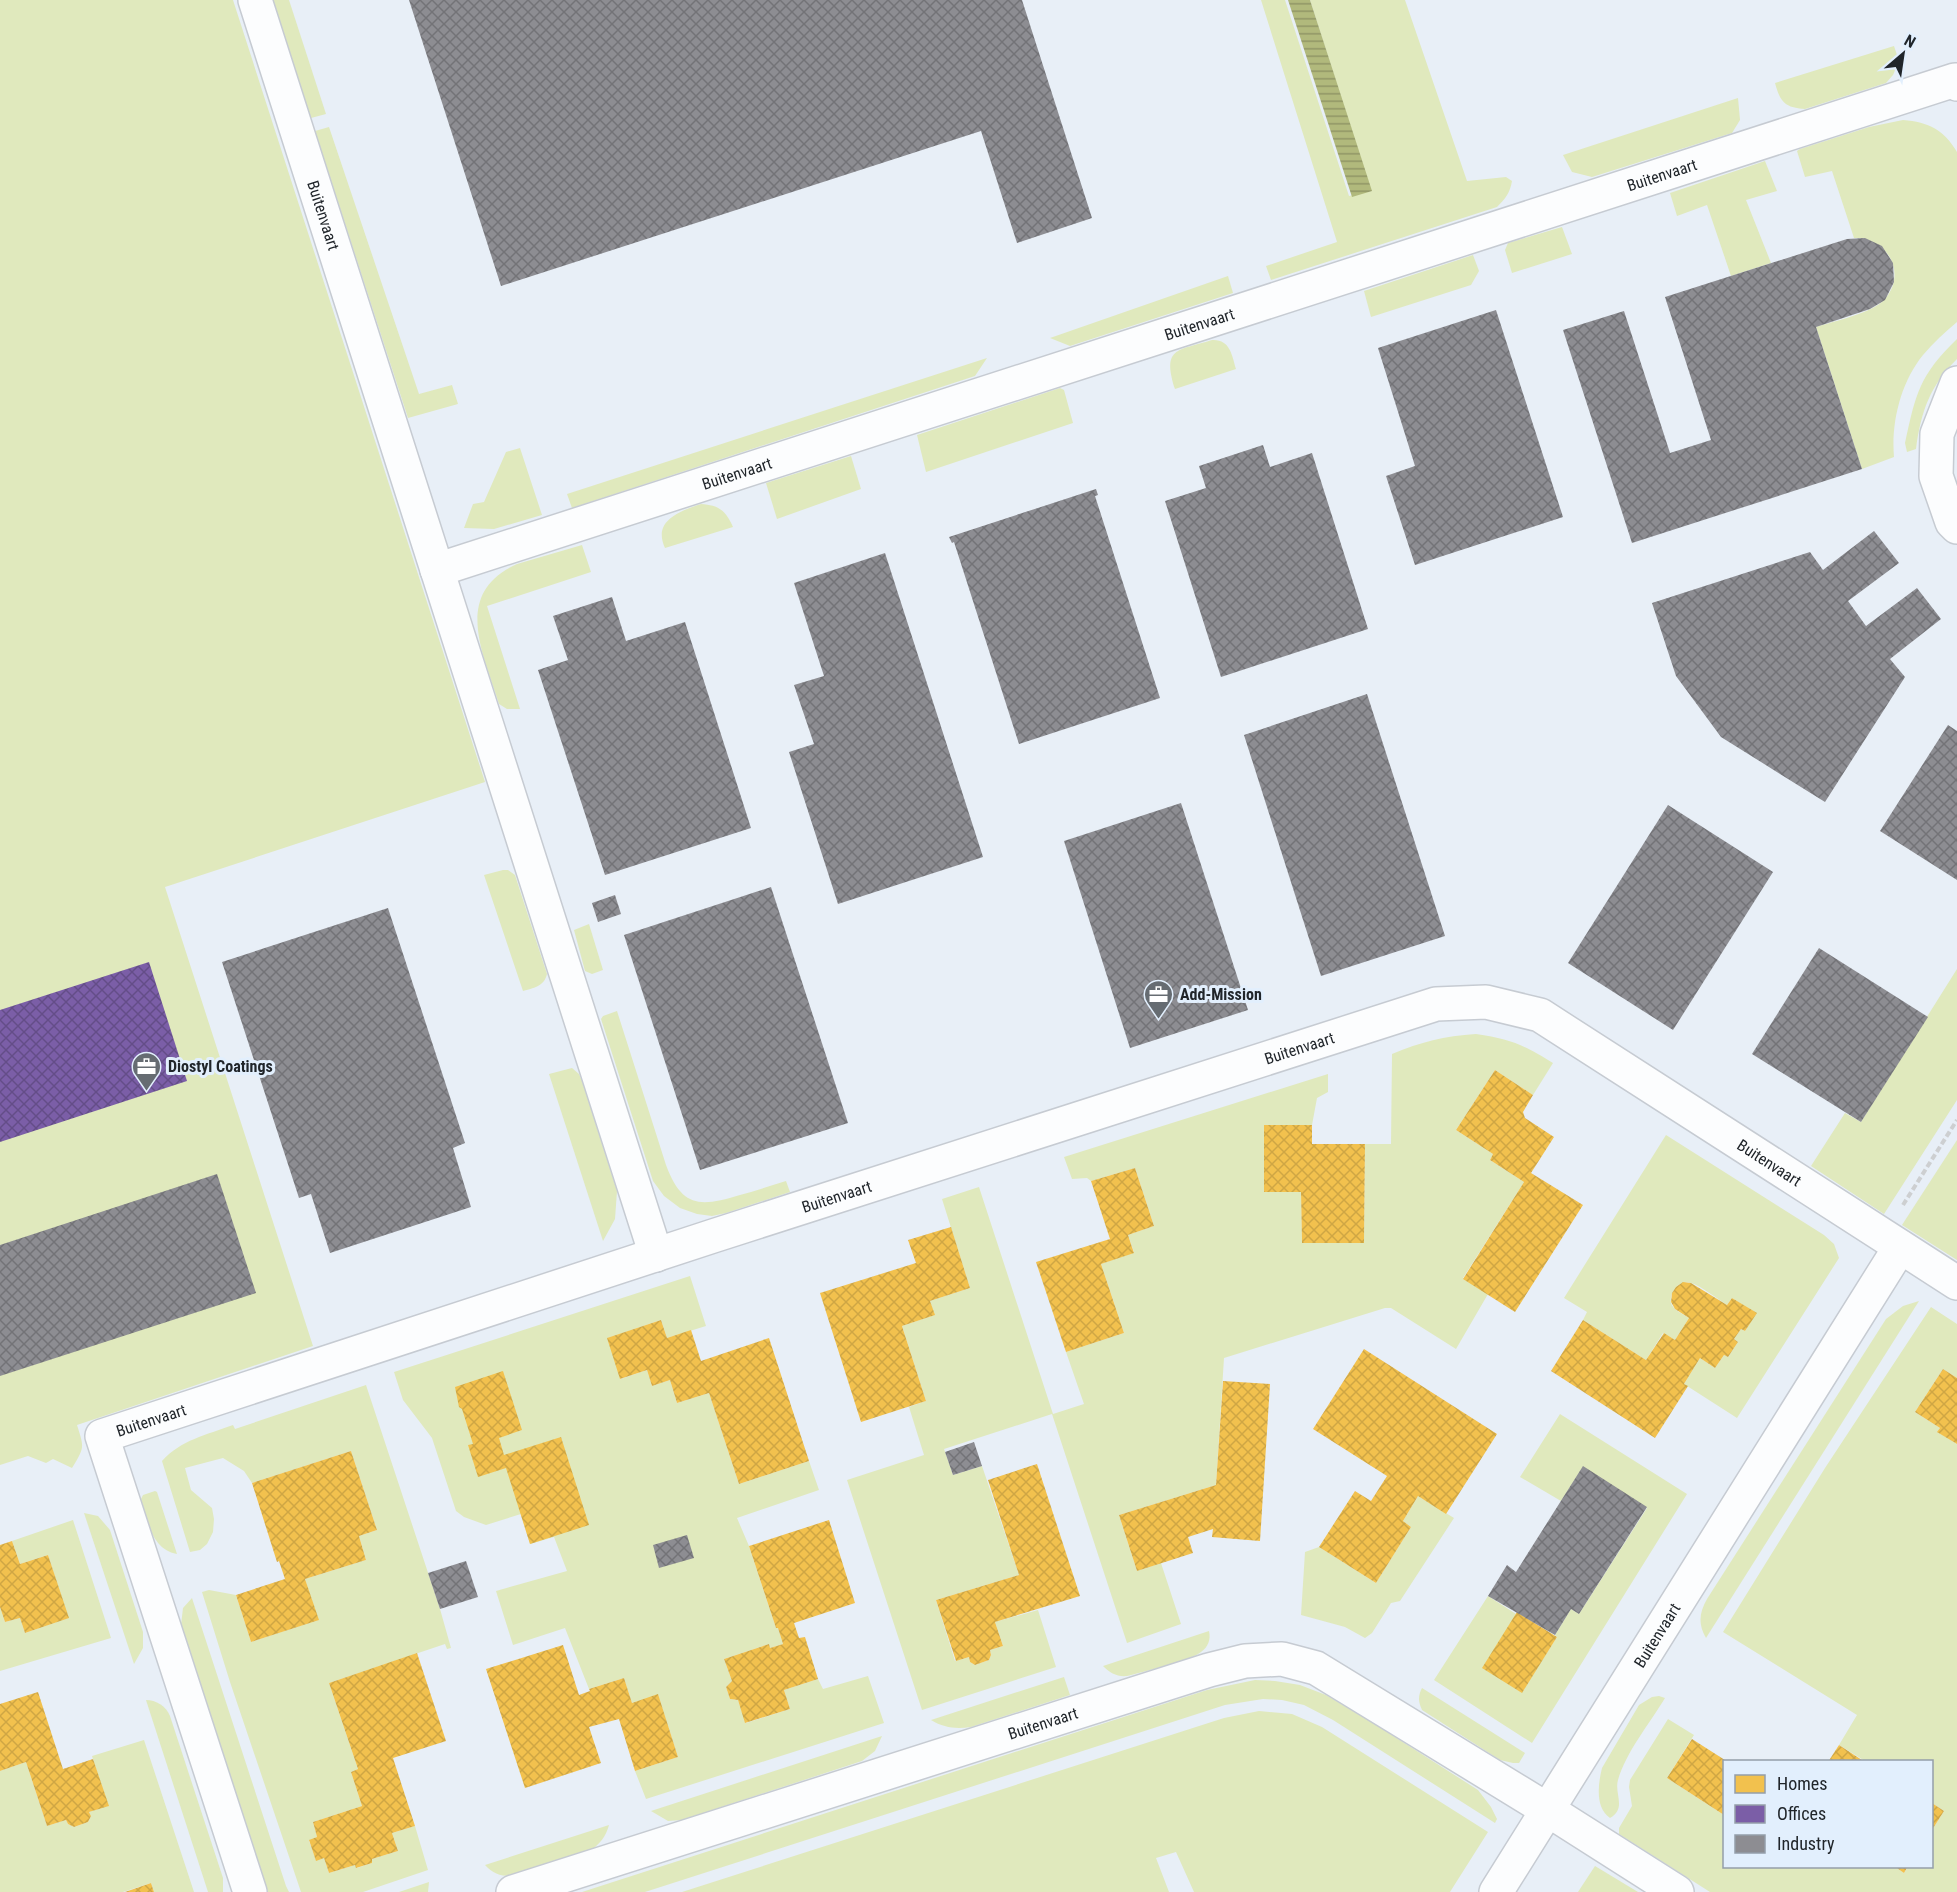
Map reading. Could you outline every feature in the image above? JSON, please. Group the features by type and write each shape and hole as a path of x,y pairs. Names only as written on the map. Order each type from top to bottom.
{"street":[{"name":"Buitenvaart","path":"255,0 656,1255"},
{"name":"Buitenvaart","path":"437,570 1955,80 1957,84"},
{"path":"1957,383 1937,434 1936,476 1952,522 1957,528"},
{"name":"Buitenvaart","path":"250,1892 102,1436 1436,1004 1486,1002 1540,1015 1957,1283"},
{"name":"Buitenvaart","path":"1496,1892 1900,1247"},
{"name":"Buitenvaart","path":"513,1892 1209,1670 1245,1661 1282,1659 1316,1668 1677,1892"}],"shaded area":[{"path":"0,0 233,0 485,782 165,887 313,1346 77,1425 82,1447 72,1468 53,1459 46,1463 28,1456 0,1465"},
{"path":"272,0 289,0 326,114 311,118"},
{"path":"1261,0 1285,0 1349,196 1371,191 1310,0 1405,0 1467,181 1506,177 1512,181 1508,192 1497,207 1271,280 1266,266 1337,242"},
{"path":"1288,0 1310,0 1372,191 1352,197"},
{"path":"1894,46 1899,61 1893,75 1886,83 1805,109 1784,103 1779,95 1775,83"},
{"path":"1738,98 1740,120 1732,133 1592,177 1572,172 1563,155"},
{"path":"1903,120 1935,128 1947,138 1957,152 1957,322 1927,351 1909,377 1896,416 1894,457 1862,469 1816,327 1863,312 1879,304 1892,289 1894,268 1890,258 1876,243 1854,238 1832,171 1805,177 1797,151 1869,127"},
{"path":"329,127 419,394 452,385 458,404 408,418 315,131"},
{"path":"1765,161 1777,191 1746,200 1771,263 1731,276 1707,205 1677,216 1670,193"},
{"path":"1562,227 1572,254 1512,273 1505,250 1508,243"},
{"path":"1473,255 1479,271 1471,285 1371,317 1364,291"},
{"path":"1228,276 1233,293 1070,346 1050,338"},
{"path":"1957,339 1957,359 1933,389 1924,411 1916,449 1907,452 1905,443 1912,411 1921,386 1934,364"},
{"path":"1218,340 1226,345 1236,369 1175,389 1170,365 1172,358 1181,349"},
{"path":"987,358 975,376 572,508 567,494"},
{"path":"1060,388 1064,390 1073,423 926,472 917,435"},
{"path":"520,448 542,515 494,529 464,528 473,504 484,502 506,452"},
{"path":"851,456 861,489 777,519 766,483"},
{"path":"701,504 721,510 733,527 665,548 662,530 665,524 677,514"},
{"path":"582,545 591,572 487,606 520,709 507,709 499,704 481,645 478,626 479,608 485,591 497,576 517,564"},
{"path":"508,870 515,875 547,974 541,984 523,991 484,875"},
{"path":"589,924 603,970 592,974 585,971 574,930"},
{"path":"1957,969 1957,1100 1884,1214 1811,1166 1845,1113 1861,1122"},
{"path":"617,1011 666,1165 679,1190 694,1201 703,1202 726,1199 786,1181 790,1192 712,1216 680,1208 664,1196 653,1181 601,1019"},
{"path":"1476,1034 1517,1044 1553,1063 1533,1095 1495,1070 1456,1130 1493,1154 1490,1160 1524,1182 1463,1278 1488,1294 1456,1349 1391,1308 1385,1308 1224,1358 1216,1485 1119,1515 1137,1571 1161,1563 1181,1624 1127,1643 1052,1414 944,1449 953,1475 982,1466 1019,1575 936,1600 955,1661 969,1657 970,1662 975,1665 989,1660 990,1650 1003,1646 995,1622 1038,1610 1056,1667 922,1710 847,1480 924,1455 909,1407 926,1401 902,1326 934,1315 930,1301 970,1288 942,1199 979,1187 1053,1414 1084,1404 1066,1352 1124,1333 1101,1264 1134,1252 1128,1235 1154,1226 1135,1168 1091,1181 1087,1178 1072,1179 1064,1157 1328,1074 1328,1092 1317,1098 1312,1125 1264,1126 1264,1192 1301,1192 1302,1243 1364,1243 1365,1144 1391,1144 1392,1054 1433,1040"},
{"path":"572,1068 579,1074 582,1081 617,1191 615,1219 603,1241 549,1074"},
{"path":"1666,1135 1824,1235 1834,1244 1839,1258 1737,1418 1684,1384 1700,1358 1715,1368 1724,1355 1728,1357 1738,1342 1734,1339 1741,1329 1745,1331 1756,1313 1732,1298 1727,1305 1695,1285 1683,1283 1676,1287 1671,1303 1676,1310 1689,1318 1675,1340 1663,1333 1646,1360 1583,1320 1587,1312 1564,1298"},
{"path":"1957,1140 1957,1260 1902,1225"},
{"path":"690,1276 706,1326 667,1338 661,1320 608,1338 621,1379 647,1370 652,1386 670,1380 677,1403 709,1393 739,1484 809,1461 819,1490 737,1518 783,1644 770,1648 769,1644 724,1659 732,1681 726,1687 730,1699 738,1700 746,1723 790,1709 784,1690 818,1679 823,1689 868,1676 884,1723 646,1799 635,1771 678,1757 658,1695 632,1703 624,1678 589,1689 565,1628 513,1645 496,1591 567,1571 554,1537 530,1544 521,1514 486,1525 464,1517 456,1511 432,1438 403,1400 394,1372"},
{"path":"1919,1301 1706,1638 1700,1618 1707,1599 1886,1319 1903,1306"},
{"path":"1931,1307 1957,1324 1957,1378 1943,1369 1915,1412 1940,1428 1938,1432 1957,1444 1957,1892 1710,1892 1619,1834 1619,1828 1632,1806 1630,1780 1668,1719 1694,1735 1667,1778 1723,1814 1723,1868 1897,1868 1904,1873 1907,1868 1933,1868 1933,1828 1944,1811 1933,1804 1933,1760 1863,1760 1839,1745 1857,1715 1723,1632 1825,1468"},
{"path":"366,1385 451,1648 447,1649 445,1644 329,1683 358,1769 351,1772 362,1806 313,1822 317,1837 309,1841 316,1860 324,1858 329,1873 355,1865 357,1868 372,1863 372,1859 398,1851 392,1833 415,1826 428,1870 363,1892 301,1892 202,1592 209,1590 236,1595 251,1642 318,1620 305,1579 366,1560 359,1536 377,1530 351,1451 252,1483 244,1471 223,1458 185,1468 191,1490 212,1508 214,1519 213,1532 207,1544 200,1550 190,1552 162,1461 177,1448 204,1435 233,1425 235,1429"},
{"path":"1560,1414 1687,1494 1532,1743 1434,1680 1488,1596 1516,1614 1522,1692 1557,1637 1555,1635 1571,1609 1579,1614 1647,1508 1583,1467 1561,1501 1520,1477"},
{"path":"155,1491 177,1554 161,1546 149,1525 141,1499 143,1495"},
{"path":"1418,1496 1454,1518 1400,1601 1391,1603 1372,1633 1365,1638 1345,1627 1301,1615 1305,1552 1319,1547 1376,1583 1411,1527 1403,1521"},
{"path":"84,1513 98,1516 110,1530 143,1632 143,1648 134,1664"},
{"path":"73,1520 111,1638 0,1671 0,1607 5,1622 20,1618 25,1633 68,1618 48,1555 20,1564 12,1541"},
{"path":"192,1598 289,1892 268,1892 181,1625 183,1608"},
{"path":"1209,1631 1209,1640 1203,1650 1178,1662 1127,1676 1114,1674 1103,1666"},
{"path":"1064,1677 1070,1695 971,1727 950,1727 931,1720"},
{"path":"1255,1680 1300,1685 1326,1695 1373,1723 1478,1790 1491,1807 1497,1819 1495,1823 1333,1720 1304,1705 1263,1699 1225,1705 645,1892 582,1892 1207,1690"},
{"path":"1422,1688 1525,1753 1519,1763 1500,1760 1422,1710 1419,1699"},
{"path":"1652,1697 1665,1698 1632,1748 1622,1769 1617,1785 1618,1810 1610,1818 1605,1814 1600,1802 1599,1781 1602,1768 1639,1705"},
{"path":"146,1700 160,1704 170,1716 223,1878 223,1892 208,1892"},
{"path":"1259,1711 1292,1714 1322,1727 1488,1832 1450,1892 1194,1892 1176,1852 1156,1858 1169,1892 682,1892 1224,1718"},
{"path":"882,1736 875,1751 862,1761 682,1820 668,1821 651,1811"},
{"path":"144,1740 194,1892 154,1892 151,1883 123,1892 0,1892 0,1771 26,1762 47,1826 66,1820 74,1827 88,1822 91,1816 89,1812 108,1806 92,1756"},
{"path":"609,1825 602,1839 591,1850 510,1876 496,1874 485,1865"},
{"path":"1595,1866 1638,1892 1578,1892"},
{"path":"429,1882 428,1892 399,1892"}],"building: Homes":[{"path":"1495,1070 1533,1095 1523,1112 1525,1118 1554,1137 1531,1173 1583,1205 1515,1312 1463,1279 1524,1182 1490,1160 1493,1154 1456,1130"},
{"path":"1264,1125 1312,1125 1312,1144 1365,1144 1364,1243 1302,1243 1301,1192 1264,1192"},
{"path":"1135,1168 1154,1226 1128,1235 1134,1253 1101,1264 1124,1333 1066,1352 1036,1262 1110,1239 1091,1181"},
{"path":"951,1227 970,1288 930,1301 935,1315 902,1326 926,1401 861,1422 820,1293 916,1263 908,1240"},
{"path":"1683,1282 1691,1283 1727,1305 1732,1298 1757,1313 1745,1331 1741,1329 1734,1339 1738,1342 1728,1357 1724,1355 1715,1368 1700,1358 1684,1384 1688,1386 1655,1438 1551,1371 1583,1320 1646,1360 1664,1333 1675,1340 1689,1318 1675,1309 1671,1302 1672,1293"},
{"path":"661,1320 667,1338 691,1330 701,1361 769,1338 809,1461 739,1484 709,1393 677,1403 670,1380 652,1386 647,1370 620,1379 607,1338"},
{"path":"1364,1349 1497,1434 1446,1514 1418,1496 1403,1521 1411,1527 1376,1583 1319,1547 1355,1491 1371,1501 1387,1476 1313,1429"},
{"path":"1943,1369 1957,1378 1957,1444 1937,1432 1940,1428 1915,1412"},
{"path":"503,1371 522,1430 499,1438 504,1455 561,1437 589,1525 530,1544 506,1468 478,1477 468,1445 473,1444 462,1409 459,1407 455,1387"},
{"path":"1223,1381 1270,1384 1260,1541 1212,1537 1213,1529 1188,1537 1193,1553 1137,1571 1119,1515 1216,1485"},
{"path":"351,1451 377,1530 359,1536 366,1560 305,1579 319,1620 251,1642 236,1595 285,1579 279,1561 277,1562 252,1483"},
{"path":"1037,1464 1080,1596 995,1622 1003,1646 990,1650 989,1660 975,1665 970,1662 969,1657 956,1661 936,1600 1019,1575 988,1480"},
{"path":"829,1520 855,1603 794,1623 799,1638 805,1637 818,1679 784,1690 790,1709 745,1723 738,1700 730,1699 726,1687 732,1681 724,1659 769,1644 770,1648 783,1644 749,1546"},
{"path":"12,1541 20,1564 48,1555 69,1618 25,1633 20,1618 5,1622 0,1607 0,1545"},
{"path":"1517,1612 1557,1637 1522,1693 1482,1668"},
{"path":"563,1645 579,1695 590,1691 589,1689 624,1678 632,1703 658,1694 678,1757 635,1771 619,1719 589,1727 601,1763 525,1788 486,1669"},
{"path":"417,1653 446,1741 393,1758 415,1826 392,1833 398,1851 372,1859 372,1863 356,1868 355,1865 329,1873 324,1858 316,1861 309,1840 317,1837 313,1822 362,1806 351,1772 358,1769 329,1683"},
{"path":"38,1692 63,1769 93,1759 109,1806 89,1812 91,1816 88,1822 74,1827 66,1820 47,1826 26,1762 0,1771 0,1704"},
{"path":"1692,1739 1725,1760 1723,1760 1723,1814 1667,1778"},
{"path":"1839,1745 1862,1760 1829,1760"},
{"path":"1933,1804 1944,1811 1933,1828"},
{"path":"1897,1868 1907,1868 1904,1873"},
{"path":"151,1883 154,1892 125,1892"}],"building: Offices":[{"path":"149,962 187,1081 0,1142 0,1010"}],"building: Industry":[{"path":"409,0 1022,0 1092,218 1017,243 981,131 501,286"},
{"path":"1865,238 1882,246 1893,263 1894,282 1885,300 1870,309 1816,327 1862,469 1632,543 1563,330 1624,311 1670,453 1711,440 1665,297 1847,239"},
{"path":"1496,310 1563,517 1415,565 1386,476 1415,466 1378,348"},
{"path":"1263,445 1270,467 1312,453 1368,629 1221,677 1165,501 1206,488 1199,466"},
{"path":"1096,489 1098,495 1095,496 1160,698 1019,744 954,542 952,543 949,537"},
{"path":"1874,531 1899,563 1848,601 1866,626 1917,588 1941,619 1890,659 1905,677 1825,802 1721,737 1676,676 1652,603 1810,552 1823,570"},
{"path":"885,553 983,857 838,904 789,752 814,744 794,685 824,676 794,583"},
{"path":"612,597 626,641 685,622 751,828 605,875 538,670 568,660 553,616"},
{"path":"1367,694 1445,936 1321,976 1244,735"},
{"path":"1948,725 1957,731 1957,880 1880,831"},
{"path":"1181,803 1248,1010 1130,1048 1064,841"},
{"path":"1668,805 1773,872 1673,1030 1568,963"},
{"path":"771,887 848,1123 700,1170 624,935"},
{"path":"615,895 621,914 598,922 592,903"},
{"path":"388,908 465,1143 453,1148 471,1207 330,1253 311,1194 299,1198 222,962"},
{"path":"1819,948 1928,1017 1861,1122 1752,1054"},
{"path":"217,1174 256,1293 0,1376 0,1245"},
{"path":"974,1442 982,1466 953,1475 945,1452"},
{"path":"1583,1466 1647,1507 1579,1614 1571,1609 1555,1635 1488,1596 1507,1565 1516,1572"},
{"path":"687,1535 694,1558 659,1568 653,1545"},
{"path":"466,1561 478,1597 440,1609 428,1573"}],"place":[{"name":"Add-Mission","path":"1159,1020"},
{"name":"Diostyl Coatings","path":"147,1092"}]}
